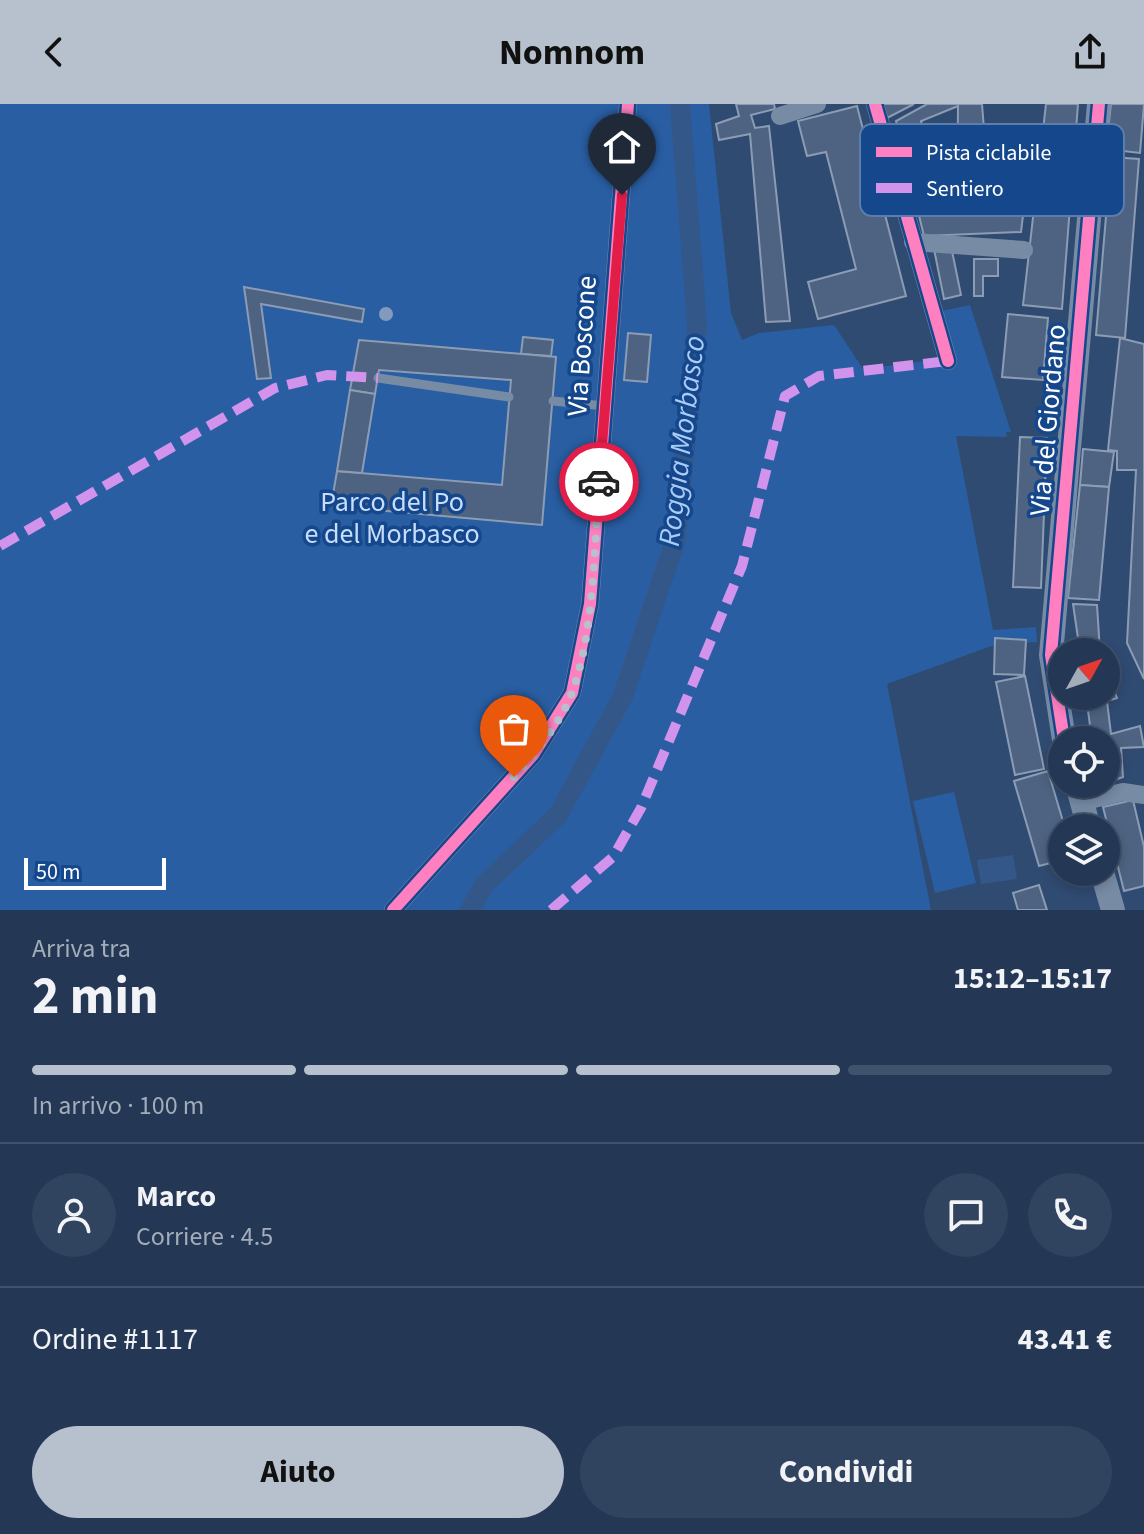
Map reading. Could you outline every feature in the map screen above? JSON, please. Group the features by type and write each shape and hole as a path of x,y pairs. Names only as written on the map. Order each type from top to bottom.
{"street":[{"name":"Via Boscone","path":"393,910 533,755 572,693 590,604 628,104"},
{"path":"780,116 817,104"},
{"path":"875,104 881,124"},
{"name":"Via del Giordano","path":"1097,124 1099,104"},
{"path":"906,216 948,361"},
{"name":"Via del Giordano","path":"1062,726 1051,655 1089,216"},
{"path":"913,242 1024,250"},
{"path":"1120,792 1144,795"},
{"path":"1106,886 1113,910"}],"lane":[{"path":"378,378 509,397"},
{"path":"553,401 605,406"}],"green space":[{"name":"Parco del Po e del Morbasco","path":"0,104 709,104 731,313 742,340 759,333 834,325 863,369 940,359 927,314 970,305 1011,432 1006,432 1007,437 956,436 993,630 1036,627 1037,642 997,644 887,684 931,910 0,910"},
{"path":"954,792 976,883 935,893 913,801"}],"shaded area":[{"path":"1013,855 1017,879 981,884 977,860"}],"building":[{"path":"736,104 774,104 775,109 751,115 755,128 769,126 790,321 766,322 750,134 719,140 716,124 739,116"},
{"path":"880,104 914,104 885,119"},
{"path":"927,104 982,104 984,124 958,124 958,106 921,121 922,124 897,124 896,121"},
{"path":"1046,104 1078,104 1076,124 1044,124"},
{"path":"1111,104 1144,104 1140,153 1124,151 1124,124 1109,124"},
{"path":"857,106 862,124 860,216 885,216 906,296 818,319 808,282 856,269 826,152 807,156 798,121"},
{"path":"1124,158 1139,159 1125,338 1096,335 1106,216 1124,216"},
{"path":"919,216 1023,216 1021,232 924,236"},
{"path":"1033,216 1069,216 1062,309 1023,305"},
{"path":"951,246 961,295 944,299 934,249"},
{"path":"974,259 998,259 998,276 983,276 983,296 974,296"},
{"path":"244,287 364,309 362,322 261,304 271,378 257,379"},
{"path":"1008,314 1048,318 1043,380 1002,377"},
{"path":"628,333 651,335 647,382 624,380"},
{"path":"523,337 553,340 551,356 521,354"},
{"path":"1120,338 1144,344 1144,679 1127,643 1136,470 1117,470 1117,451 1108,450"},
{"path":"359,340 556,357 542,525 331,506 337,471 502,485 511,380 379,370 375,394 350,390"},
{"path":"350,390 375,394 362,473 337,471"},
{"path":"1020,437 1047,438 1041,588 1013,587"},
{"path":"1083,449 1114,452 1109,487 1080,485"},
{"path":"1080,485 1109,487 1099,600 1068,598"},
{"path":"1073,604 1097,605 1099,638 1078,638"},
{"path":"995,638 1026,640 1024,675 994,674"},
{"path":"1025,676 1044,769 1015,775 996,682"},
{"path":"1088,710 1108,710 1110,726 1090,726"},
{"path":"1140,726 1144,747 1121,748 1123,777 1120,778 1120,732"},
{"path":"1048,771 1048,798 1056,798 1061,814 1048,814 1048,864 1039,866 1014,781"},
{"path":"1133,800 1144,847 1144,886 1124,891 1120,875 1120,814 1105,814 1103,807"},
{"path":"1039,885 1047,910 1018,910 1013,893"}],"waterway":[{"name":"Roggia Morbasco","path":"470,910 484,885 558,815 623,696 676,539 697,326 680,104"}],"marked path":[{"path":"551,910 613,857 641,808 742,566 785,396 819,376 948,361"},
{"path":"0,546 275,388 327,375 378,378"}],"cycle path":[{"path":"393,910 533,755 572,693 590,604 628,104"},
{"path":"875,104 881,124"},
{"path":"1097,124 1099,104"},
{"path":"907,216 948,361"},
{"path":"1062,726 1051,655 1089,216"}],"way so far":[{"path":"514,777 533,755 572,693 584,646 590,604 599,482"}],"route":[{"path":"599,482 622,195"}]}
